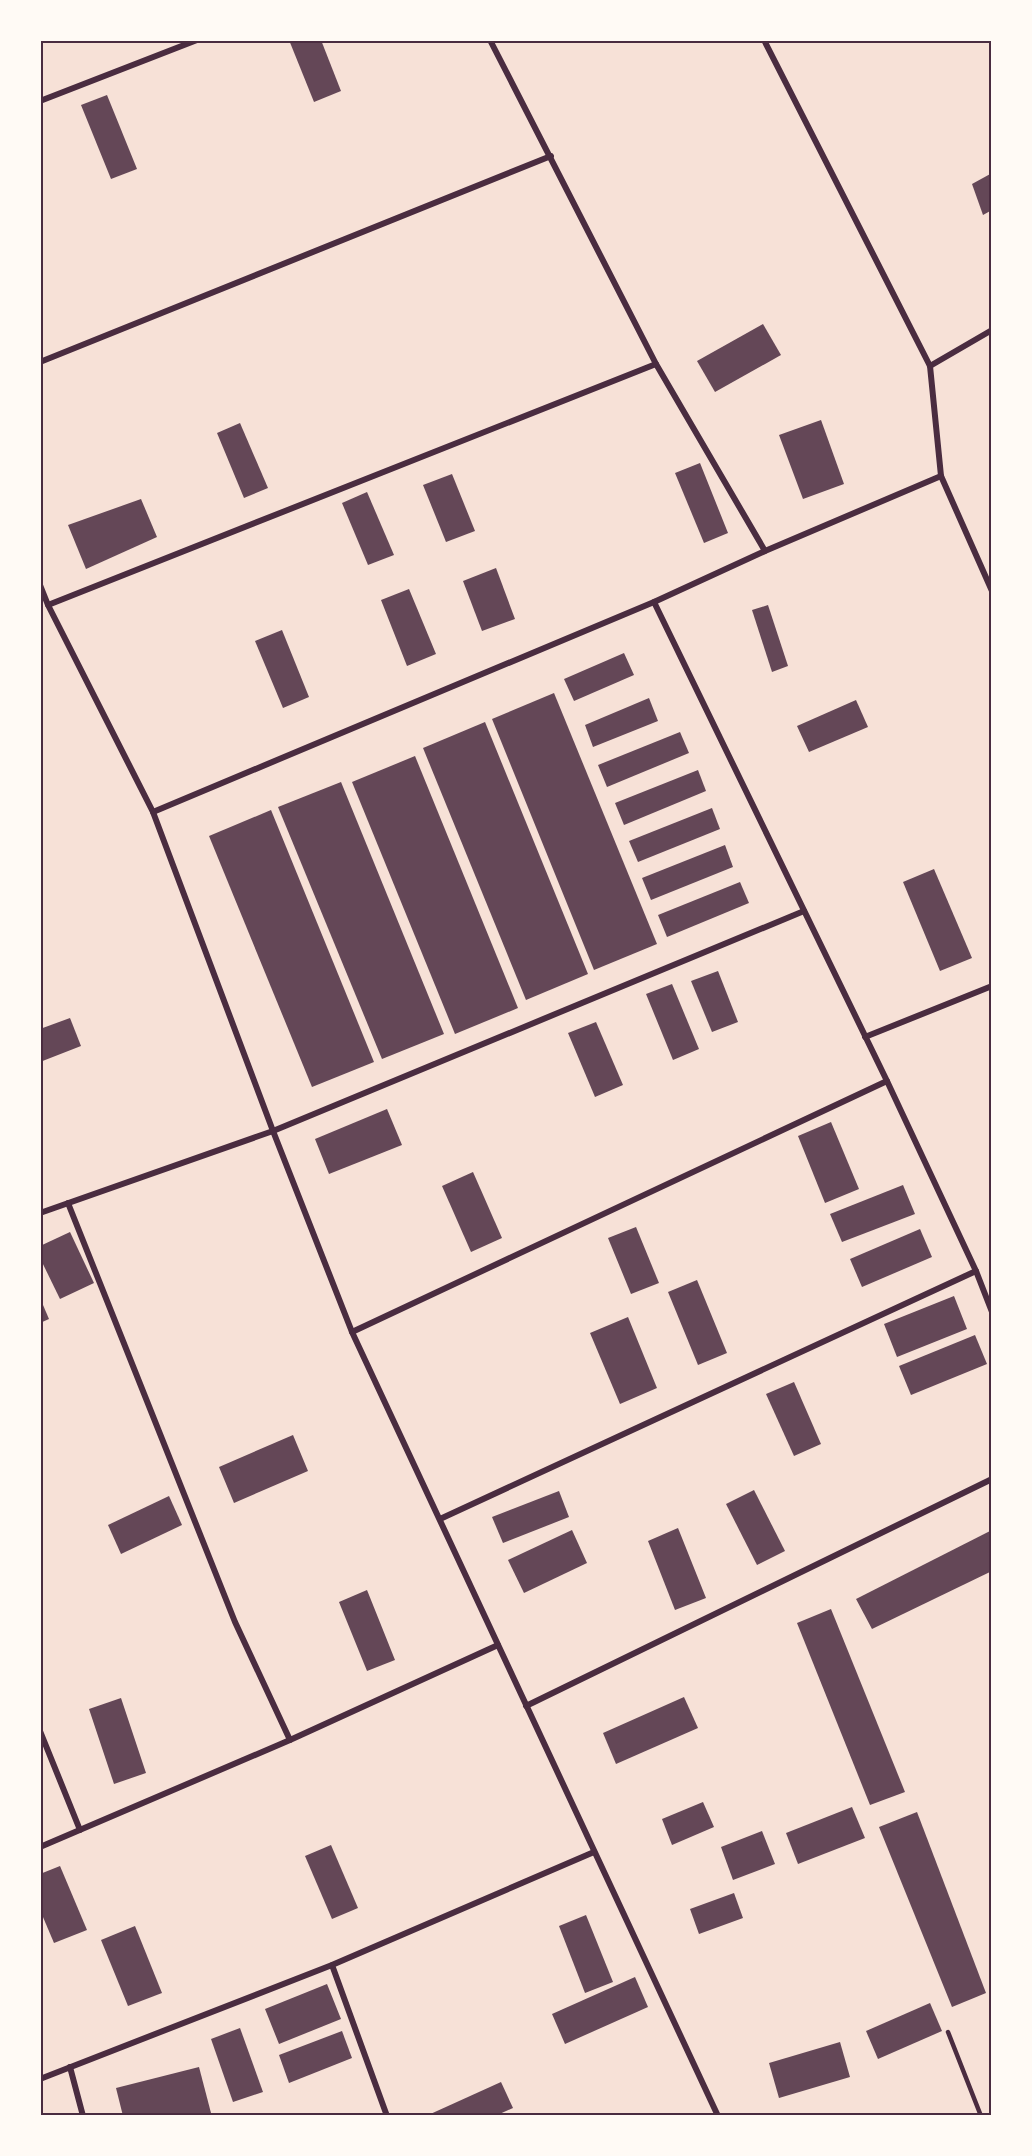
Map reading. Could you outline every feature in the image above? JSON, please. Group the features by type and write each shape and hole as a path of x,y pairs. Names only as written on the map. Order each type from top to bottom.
{"street":[{"path":"40,101 197,40"},
{"path":"490,40 656,364 765,552"},
{"path":"764,40 930,366 940,476 992,591"},
{"path":"40,362 550,156"},
{"path":"930,366 992,330"},
{"path":"48,605 656,364"},
{"path":"153,812 654,602 940,476"},
{"path":"40,585 153,812 273,1131 352,1332 718,2115"},
{"path":"654,602 887,1081 976,1271 992,1312"},
{"path":"40,1213 273,1131 804,911"},
{"path":"865,1037 992,986"},
{"path":"352,1332 887,1081"},
{"path":"68,1203 235,1622 290,1740"},
{"path":"440,1519 976,1271"},
{"path":"526,1706 992,1479"},
{"path":"40,1847 290,1740 498,1645"},
{"path":"40,1731 80,1830"},
{"path":"40,2079 332,1965 594,1852"},
{"path":"332,1965 387,2115"},
{"path":"70,2067 83,2115"}],"lane":[{"path":"948,2032 981,2115"}],"building":[{"path":"289,40 321,40 341,91 314,102"},
{"path":"107,95 137,169 111,179 81,105"},
{"path":"992,173 992,210 983,215 972,184"},
{"path":"763,324 781,355 715,392 697,361"},
{"path":"821,420 844,484 803,499 779,435"},
{"path":"240,423 268,488 244,498 217,433"},
{"path":"700,463 728,533 704,543 675,473"},
{"path":"452,474 475,531 446,542 423,485"},
{"path":"367,492 394,555 368,565 342,503"},
{"path":"141,499 157,537 86,569 68,525"},
{"path":"496,568 515,619 482,631 463,581"},
{"path":"409,589 436,654 407,666 381,600"},
{"path":"768,605 788,666 772,672 752,610"},
{"path":"282,630 309,697 283,708 255,641"},
{"path":"624,653 634,675 574,701 564,679"},
{"path":"554,693 657,944 594,970 492,719"},
{"path":"649,698 658,721 593,747 585,725"},
{"path":"856,700 868,727 809,752 797,726"},
{"path":"485,722 588,974 526,1000 423,748"},
{"path":"680,732 689,753 607,787 598,765"},
{"path":"415,756 518,1008 455,1034 352,782"},
{"path":"698,770 706,791 624,825 615,803"},
{"path":"341,782 444,1034 382,1059 278,807"},
{"path":"712,808 720,829 638,862 629,841"},
{"path":"271,810 374,1062 312,1087 209,836"},
{"path":"725,845 733,867 651,900 642,878"},
{"path":"934,869 972,958 940,971 903,882"},
{"path":"740,882 749,903 667,937 658,915"},
{"path":"718,971 738,1022 712,1032 691,981"},
{"path":"672,984 699,1049 673,1060 646,994"},
{"path":"70,1018 81,1046 40,1062 40,1029"},
{"path":"596,1022 623,1085 595,1097 568,1033"},
{"path":"387,1109 402,1145 329,1174 315,1139"},
{"path":"831,1122 859,1189 825,1203 798,1136"},
{"path":"473,1172 502,1238 471,1252 442,1186"},
{"path":"903,1185 915,1214 842,1242 830,1214"},
{"path":"636,1227 659,1283 631,1294 608,1238"},
{"path":"920,1229 932,1257 862,1287 850,1259"},
{"path":"70,1232 94,1283 60,1299 40,1258 40,1246"},
{"path":"697,1280 727,1353 698,1365 668,1292"},
{"path":"954,1296 967,1329 897,1357 884,1324"},
{"path":"40,1298 49,1319 40,1323"},
{"path":"628,1317 657,1388 620,1404 590,1333"},
{"path":"975,1335 987,1364 911,1395 899,1366"},
{"path":"794,1382 821,1444 794,1456 766,1394"},
{"path":"293,1435 308,1471 234,1503 219,1467"},
{"path":"754,1490 785,1551 757,1565 726,1504"},
{"path":"559,1491 569,1517 503,1543 492,1517"},
{"path":"169,1496 182,1525 121,1554 108,1525"},
{"path":"678,1528 706,1598 675,1610 648,1541"},
{"path":"572,1530 587,1563 524,1593 508,1560"},
{"path":"992,1530 992,1571 872,1629 856,1599"},
{"path":"367,1590 395,1660 367,1671 339,1602"},
{"path":"831,1609 905,1792 870,1805 797,1623"},
{"path":"684,1697 698,1728 616,1764 603,1733"},
{"path":"121,1698 146,1773 114,1784 89,1709"},
{"path":"703,1802 714,1827 672,1845 662,1819"},
{"path":"852,1807 865,1838 798,1864 786,1833"},
{"path":"917,1812 986,1993 952,2007 879,1827"},
{"path":"762,1831 775,1864 733,1880 721,1847"},
{"path":"331,1845 358,1908 332,1919 305,1856"},
{"path":"60,1866 87,1930 54,1943 40,1910 40,1874"},
{"path":"734,1893 743,1918 699,1934 690,1909"},
{"path":"586,1915 613,1982 585,1993 559,1926"},
{"path":"135,1926 162,1993 128,2006 101,1940"},
{"path":"635,1977 648,2007 565,2044 552,2014"},
{"path":"327,1984 341,2019 279,2044 265,2009"},
{"path":"930,2003 942,2031 878,2059 866,2031"},
{"path":"240,2028 263,2092 233,2102 211,2039"},
{"path":"342,2031 352,2058 289,2083 279,2055"},
{"path":"840,2042 850,2077 779,2098 769,2063"},
{"path":"199,2067 211,2113 203,2116 123,2116 116,2088"},
{"path":"501,2082 513,2108 495,2116 426,2116"}]}
